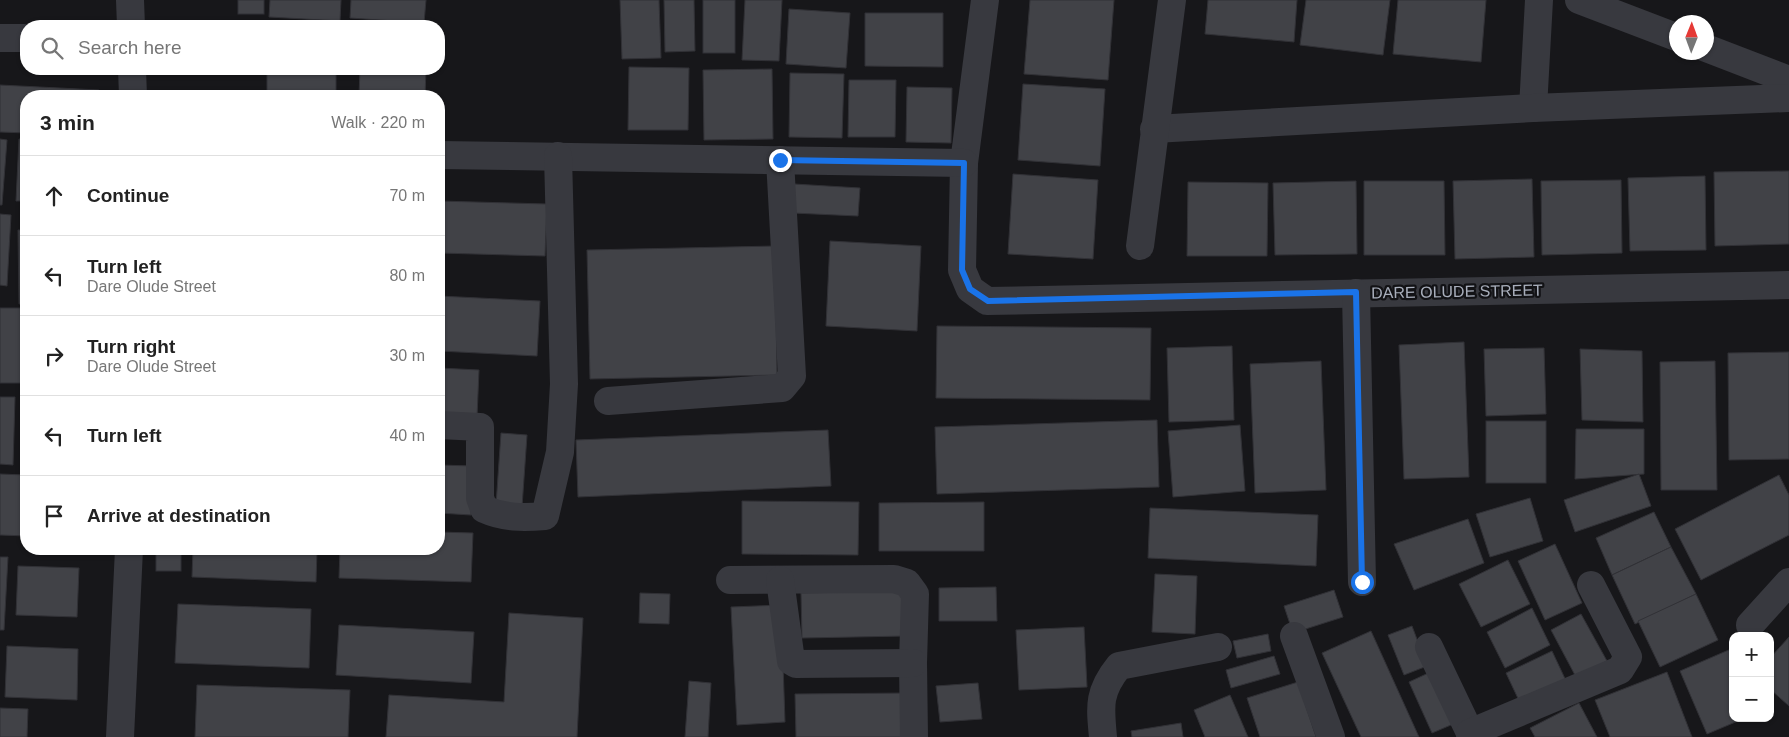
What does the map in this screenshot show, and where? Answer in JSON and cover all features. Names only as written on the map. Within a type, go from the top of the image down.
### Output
[{"type":"street","points":[[130,0],[131,20]]},
{"type":"street","name":"DARE OLUDE STREET","points":[[985,0],[964,163],[962,270],[970,289],[988,301],[1356,292],[1789,285]]},
{"type":"street","points":[[1140,246],[1172,0]]},
{"type":"street","points":[[1533,108],[1539,0]]},
{"type":"street","points":[[1578,0],[1669,34]]},
{"type":"street","points":[[1714,51],[1789,80]]},
{"type":"street","points":[[132,75],[133,90]]},
{"type":"street","points":[[1154,129],[1533,108],[1789,98]]},
{"type":"street","points":[[445,155],[964,163]]},
{"type":"street","points":[[445,425],[480,426],[480,498],[484,509],[498,515],[513,518],[546,516],[560,452],[564,384],[558,156]]},
{"type":"street","points":[[608,401],[782,388],[792,376],[780,160]]},
{"type":"street","points":[[1356,292],[1362,582]]},
{"type":"street","points":[[120,737],[129,555]]},
{"type":"street","points":[[730,580],[894,579],[907,583],[915,594],[913,663],[914,737]]},
{"type":"street","points":[[780,580],[791,661],[796,664],[913,663]]},
{"type":"street","points":[[1750,625],[1789,582]]},
{"type":"street","points":[[1429,647],[1471,735],[1620,670],[1628,657],[1591,585]]},
{"type":"street","points":[[1294,636],[1331,737]]},
{"type":"street","points":[[1103,737],[1101,709],[1106,682],[1119,666],[1218,647]]},
{"type":"building","points":[[238,0],[264,0],[264,14],[238,14]]},
{"type":"building","points":[[270,0],[341,0],[340,20],[269,17]]},
{"type":"building","points":[[351,0],[426,0],[424,20],[350,18]]},
{"type":"building","points":[[620,0],[659,0],[661,58],[622,59]]},
{"type":"building","points":[[664,0],[694,0],[695,51],[665,52]]},
{"type":"building","points":[[703,0],[735,0],[735,53],[703,53]]},
{"type":"building","points":[[745,0],[782,0],[779,61],[742,60]]},
{"type":"building","points":[[1030,0],[1114,0],[1108,80],[1024,74]]},
{"type":"building","points":[[1208,0],[1297,0],[1294,42],[1205,34]]},
{"type":"building","points":[[1306,0],[1390,0],[1383,55],[1300,45]]},
{"type":"building","points":[[1398,0],[1486,0],[1481,62],[1393,54]]},
{"type":"building","points":[[789,9],[850,13],[846,68],[786,64]]},
{"type":"building","points":[[865,13],[943,13],[943,67],[865,66]]},
{"type":"building","points":[[629,67],[689,68],[688,130],[628,130]]},
{"type":"building","points":[[772,69],[773,139],[704,140],[703,70]]},
{"type":"building","points":[[790,73],[844,74],[842,138],[789,137]]},
{"type":"building","points":[[267,75],[336,75],[336,90],[267,90]]},
{"type":"building","points":[[360,75],[426,75],[425,90],[359,90]]},
{"type":"building","points":[[849,80],[896,80],[895,137],[848,137]]},
{"type":"building","points":[[1023,84],[1105,89],[1100,166],[1018,160]]},
{"type":"building","points":[[0,85],[99,90],[20,90],[20,133],[0,132]]},
{"type":"building","points":[[907,87],[952,88],[951,143],[906,142]]},
{"type":"building","points":[[0,139],[7,140],[2,205],[0,205]]},
{"type":"building","points":[[19,139],[20,139],[20,201],[16,201]]},
{"type":"building","points":[[1789,171],[1789,244],[1715,246],[1714,172]]},
{"type":"building","points":[[1013,174],[1098,180],[1093,259],[1008,254]]},
{"type":"building","points":[[1705,176],[1706,250],[1630,251],[1628,178]]},
{"type":"building","points":[[1532,179],[1534,257],[1455,259],[1453,181]]},
{"type":"building","points":[[1621,180],[1622,253],[1542,255],[1541,181]]},
{"type":"building","points":[[1356,181],[1357,254],[1275,255],[1273,183]]},
{"type":"building","points":[[1364,181],[1444,181],[1445,255],[1364,255]]},
{"type":"building","points":[[1188,182],[1268,183],[1267,256],[1187,256]]},
{"type":"building","points":[[794,184],[860,188],[858,216],[793,213]]},
{"type":"building","points":[[445,201],[547,204],[545,256],[445,253]]},
{"type":"building","points":[[0,214],[11,215],[7,286],[0,285]]},
{"type":"building","points":[[18,230],[20,230],[20,304]]},
{"type":"building","points":[[830,241],[921,246],[917,331],[826,326]]},
{"type":"building","points":[[775,246],[777,375],[590,379],[587,250]]},
{"type":"building","points":[[445,296],[540,301],[537,356],[445,351]]},
{"type":"building","points":[[0,308],[20,308],[20,383],[0,383]]},
{"type":"building","points":[[937,326],[1151,328],[1150,400],[936,398]]},
{"type":"building","points":[[1464,342],[1469,477],[1404,479],[1399,345]]},
{"type":"building","points":[[1232,346],[1234,420],[1169,422],[1167,348]]},
{"type":"building","points":[[1544,348],[1546,414],[1486,416],[1484,349]]},
{"type":"building","points":[[1580,349],[1642,351],[1643,422],[1582,420]]},
{"type":"building","points":[[1789,352],[1789,459],[1729,460],[1728,353]]},
{"type":"building","points":[[1321,361],[1326,490],[1255,493],[1250,364]]},
{"type":"building","points":[[1715,361],[1717,490],[1661,490],[1660,362]]},
{"type":"building","points":[[445,368],[479,370],[477,417],[445,414]]},
{"type":"building","points":[[0,397],[15,397],[13,465],[0,464]]},
{"type":"building","points":[[1157,420],[1159,487],[937,494],[935,427]]},
{"type":"building","points":[[1486,421],[1546,421],[1546,483],[1486,483]]},
{"type":"building","points":[[1240,425],[1245,491],[1173,497],[1168,431]]},
{"type":"building","points":[[1576,429],[1644,429],[1644,474],[1575,479]]},
{"type":"building","points":[[828,430],[831,486],[578,497],[576,440]]},
{"type":"building","points":[[501,433],[527,435],[522,507],[496,505]]},
{"type":"building","points":[[445,465],[473,466],[471,515],[445,513]]},
{"type":"building","points":[[0,474],[20,475],[20,536],[0,535]]},
{"type":"building","points":[[1639,474],[1651,506],[1575,532],[1564,500]]},
{"type":"building","points":[[1779,475],[1789,495],[1789,535],[1701,580],[1675,529]]},
{"type":"building","points":[[1530,498],[1543,541],[1490,557],[1476,514]]},
{"type":"building","points":[[742,501],[859,502],[858,555],[742,554]]},
{"type":"building","points":[[984,502],[984,551],[879,551],[879,503]]},
{"type":"building","points":[[1150,508],[1318,515],[1316,566],[1148,558]]},
{"type":"building","points":[[1654,512],[1671,547],[1612,575],[1596,538]]},
{"type":"building","points":[[1468,519],[1484,563],[1414,590],[1394,544]]},
{"type":"building","points":[[445,532],[473,533],[471,582],[339,578],[340,555],[445,555]]},
{"type":"building","points":[[1555,544],[1582,603],[1545,620],[1518,561]]},
{"type":"building","points":[[1671,547],[1696,594],[1635,624],[1612,575]]},
{"type":"building","points":[[156,555],[181,555],[181,571],[156,571]]},
{"type":"building","points":[[193,555],[317,555],[316,582],[192,577]]},
{"type":"building","points":[[0,557],[8,557],[4,630],[0,630]]},
{"type":"building","points":[[1508,560],[1530,604],[1481,627],[1459,584]]},
{"type":"building","points":[[18,566],[79,568],[77,617],[16,615]]},
{"type":"building","points":[[1155,574],[1197,576],[1195,634],[1152,632]]},
{"type":"building","points":[[996,587],[997,621],[939,621],[939,588]]},
{"type":"building","points":[[1334,590],[1343,617],[1293,633],[1284,606]]},
{"type":"building","points":[[904,591],[905,636],[802,638],[801,593]]},
{"type":"building","points":[[640,593],[670,594],[669,624],[639,623]]},
{"type":"building","points":[[1696,594],[1718,640],[1660,667],[1638,621]]},
{"type":"building","points":[[178,604],[311,609],[309,668],[175,663]]},
{"type":"building","points":[[781,605],[785,722],[737,725],[731,607]]},
{"type":"building","points":[[1532,608],[1550,645],[1505,668],[1487,632]]},
{"type":"building","points":[[509,613],[583,618],[577,737],[386,737],[389,695],[504,702]]},
{"type":"building","points":[[1581,614],[1607,661],[1576,677],[1551,630]]},
{"type":"building","points":[[339,625],[474,632],[471,683],[336,675]]},
{"type":"building","points":[[1412,626],[1427,666],[1404,675],[1388,635]]},
{"type":"building","points":[[1084,627],[1087,687],[1019,690],[1016,630]]},
{"type":"building","points":[[1371,631],[1419,737],[1361,737],[1322,653]]},
{"type":"building","points":[[1268,634],[1271,651],[1237,658],[1233,641]]},
{"type":"building","points":[[1789,637],[1789,706],[1774,693],[1774,654]]},
{"type":"building","points":[[7,646],[78,649],[77,700],[5,697]]},
{"type":"building","points":[[1729,650],[1729,722],[1736,722],[1707,734],[1680,671]]},
{"type":"building","points":[[1552,651],[1568,685],[1522,707],[1506,673]]},
{"type":"building","points":[[1274,656],[1280,674],[1231,688],[1226,670]]},
{"type":"building","points":[[1435,670],[1458,722],[1432,733],[1409,682]]},
{"type":"building","points":[[1667,672],[1692,737],[1610,737],[1595,700]]},
{"type":"building","points":[[689,681],[711,683],[708,737],[685,737]]},
{"type":"building","points":[[1298,682],[1316,737],[1260,737],[1247,698]]},
{"type":"building","points":[[978,683],[982,719],[940,722],[936,686]]},
{"type":"building","points":[[197,685],[350,690],[348,737],[195,737]]},
{"type":"building","points":[[908,693],[908,737],[796,737],[795,694]]},
{"type":"building","points":[[1230,695],[1248,737],[1205,737],[1194,710]]},
{"type":"building","points":[[1579,703],[1597,737],[1535,737],[1530,728]]},
{"type":"building","points":[[0,708],[28,709],[27,737],[0,737]]},
{"type":"building","points":[[1181,723],[1183,737],[1132,737],[1131,731]]},
{"type":"route","points":[[780,160],[964,163],[962,270],[970,289],[988,301],[1356,292],[1362,582]]}]
